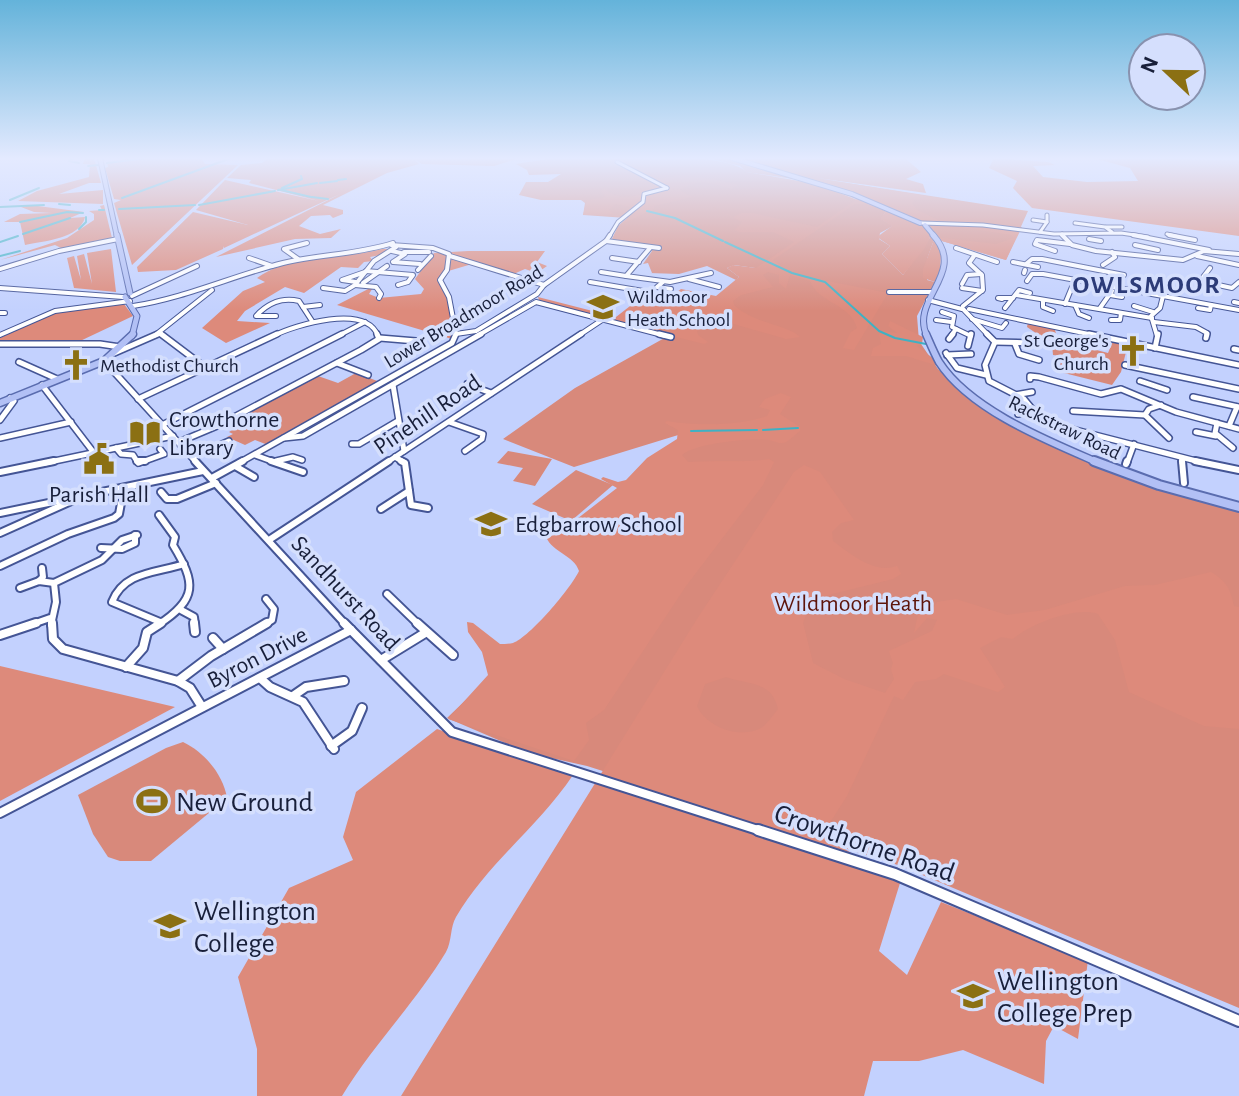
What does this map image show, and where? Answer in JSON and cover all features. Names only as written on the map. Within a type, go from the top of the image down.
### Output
[{"type":"main road","points":[[0,403],[104,361],[120,347],[138,323],[139,314],[129,297],[111,209]]},
{"type":"main road","points":[[887,209],[922,225]]},
{"type":"main road","name":"Rackstraw Road","points":[[922,225],[943,247],[945,257],[923,321],[929,346],[951,375],[987,405],[1089,460],[1163,487],[1239,507]]},
{"type":"street","name":"Lower Broadmoor Road","points":[[161,492],[167,499],[178,501],[452,343],[456,334],[476,331],[534,296],[544,285],[606,241],[618,222],[634,209]]},
{"type":"street","points":[[1047,215],[1047,222]]},
{"type":"street","points":[[1033,220],[1047,222]]},
{"type":"street","points":[[1040,232],[1047,222]]},
{"type":"street","points":[[922,225],[933,223],[1062,234],[1147,234],[1209,250],[1239,254]]},
{"type":"street","points":[[1075,223],[1122,227]]},
{"type":"street","points":[[1106,227],[1112,232]]},
{"type":"street","points":[[1091,232],[1096,236],[1091,239],[1101,241]]},
{"type":"street","points":[[1062,234],[1070,244]]},
{"type":"street","points":[[1167,234],[1205,240]]},
{"type":"street","points":[[0,269],[59,251],[118,239]]},
{"type":"street","points":[[1124,275],[1086,268],[1051,255],[1036,245],[1034,240],[1070,244],[1092,251],[1183,260],[1209,250]]},
{"type":"street","points":[[1187,244],[1195,240]]},
{"type":"street","points":[[606,241],[659,248]]},
{"type":"street","points":[[298,260],[284,249],[307,243]]},
{"type":"street","points":[[0,288],[168,301],[272,266],[363,253],[393,245],[433,248],[544,285]]},
{"type":"street","points":[[391,251],[393,245]]},
{"type":"street","points":[[1135,245],[1157,250],[1152,256]]},
{"type":"street","points":[[626,276],[650,248]]},
{"type":"street","points":[[956,248],[997,262]]},
{"type":"street","points":[[323,288],[345,291],[374,261],[391,251],[430,254],[419,267],[389,264]]},
{"type":"street","points":[[363,283],[404,252]]},
{"type":"street","points":[[1108,264],[1115,257],[1112,252]]},
{"type":"street","points":[[1034,255],[1051,255]]},
{"type":"street","points":[[1023,272],[1041,267],[1051,255]]},
{"type":"street","points":[[1023,272],[1032,259],[1051,255]]},
{"type":"street","points":[[450,256],[447,270],[440,280],[449,297],[456,334]]},
{"type":"street","points":[[974,256],[969,263],[981,274],[983,291]]},
{"type":"street","points":[[1197,256],[1239,265]]},
{"type":"street","points":[[249,258],[272,266]]},
{"type":"street","points":[[615,259],[639,262]]},
{"type":"street","points":[[1013,262],[1029,278],[1046,274],[1239,310]]},
{"type":"street","points":[[0,335],[55,311],[129,297],[197,266]]},
{"type":"street","points":[[1083,274],[1086,268]]},
{"type":"street","points":[[1210,268],[1200,281],[1230,288],[1239,282]]},
{"type":"street","points":[[379,298],[381,294],[376,287],[342,280],[366,271],[413,275],[408,282],[398,285]]},
{"type":"street","points":[[604,271],[663,282],[689,279],[708,272]]},
{"type":"street","points":[[1097,283],[1104,271]]},
{"type":"street","points":[[957,292],[967,275],[981,274]]},
{"type":"street","points":[[623,288],[635,278]]},
{"type":"street","points":[[689,279],[719,287]]},
{"type":"street","points":[[590,282],[643,291]]},
{"type":"street","points":[[652,291],[663,282]]},
{"type":"street","points":[[962,286],[983,291]]},
{"type":"street","points":[[657,287],[671,289]]},
{"type":"street","points":[[1065,304],[1072,287]]},
{"type":"street","points":[[112,354],[160,333],[212,288]]},
{"type":"street","points":[[1005,308],[1019,290],[1030,293]]},
{"type":"street","points":[[966,308],[983,291]]},
{"type":"street","points":[[889,292],[930,296],[953,306],[1239,365]]},
{"type":"street","points":[[1100,308],[1111,293],[1122,297]]},
{"type":"street","points":[[1002,299],[998,298],[1014,296],[1153,317],[1196,327],[1207,333],[1206,338]]},
{"type":"street","points":[[1153,317],[1163,296]]},
{"type":"street","points":[[276,316],[254,316],[282,297],[298,300],[312,321]]},
{"type":"street","points":[[1043,301],[1043,307],[1053,311]]},
{"type":"street","points":[[284,438],[303,436],[536,302],[671,337]]},
{"type":"street","points":[[1161,303],[1169,305]]},
{"type":"street","points":[[303,307],[320,305]]},
{"type":"street","points":[[1075,305],[1079,314],[1089,318]]},
{"type":"street","points":[[1198,308],[1210,310],[1211,305]]},
{"type":"street","points":[[1134,306],[1153,317],[1158,331],[1155,348]]},
{"type":"street","points":[[966,308],[972,319],[995,342],[1038,343]]},
{"type":"street","points":[[942,312],[954,316],[951,322]]},
{"type":"street","points":[[1111,320],[1120,320],[1121,313]]},
{"type":"street","name":"Pinehill Road","points":[[269,540],[605,318]]},
{"type":"street","points":[[138,399],[287,329],[312,321],[348,319],[365,322],[375,328],[379,338]]},
{"type":"street","points":[[972,319],[1002,328],[1006,323]]},
{"type":"street","points":[[1196,319],[1196,327]]},
{"type":"street","points":[[936,320],[951,322],[956,329],[982,329]]},
{"type":"street","points":[[162,425],[365,322]]},
{"type":"street","points":[[949,339],[956,329]]},
{"type":"street","points":[[968,331],[973,337],[968,346]]},
{"type":"street","points":[[160,333],[206,368]]},
{"type":"street","points":[[179,442],[217,426],[379,338],[407,338],[416,341],[415,348]]},
{"type":"street","points":[[986,375],[987,354],[995,342]]},
{"type":"street","points":[[1,345],[97,343],[120,347]]},
{"type":"street","points":[[1015,344],[1019,354]]},
{"type":"street","points":[[971,354],[946,354],[957,368],[986,375],[995,386],[1030,403],[1033,411]]},
{"type":"street","points":[[1012,355],[1039,360]]},
{"type":"street","name":"Sandhurst Road","points":[[104,361],[439,722],[464,736]]},
{"type":"street","points":[[19,362],[57,379]]},
{"type":"street","points":[[336,363],[368,375]]},
{"type":"street","points":[[1125,365],[1239,389]]},
{"type":"street","points":[[1029,375],[1101,394],[1121,389],[1176,412],[1239,429]]},
{"type":"street","points":[[1064,385],[1071,378]]},
{"type":"street","points":[[1140,381],[1165,390],[1148,398]]},
{"type":"street","points":[[467,384],[491,393]]},
{"type":"street","points":[[42,385],[94,453]]},
{"type":"street","points":[[393,385],[404,451]]},
{"type":"street","points":[[1015,395],[1032,392]]},
{"type":"street","points":[[1193,397],[1238,407],[1229,426]]},
{"type":"street","points":[[0,420],[14,401],[10,398]]},
{"type":"street","points":[[1145,415],[1149,409],[1162,404]]},
{"type":"street","points":[[1018,414],[1033,411],[1060,426],[1239,470]]},
{"type":"street","points":[[1073,411],[1145,415],[1169,438]]},
{"type":"street","points":[[352,444],[359,444],[398,421]]},
{"type":"street","points":[[0,438],[71,422]]},
{"type":"street","points":[[449,422],[483,434],[482,439],[465,451]]},
{"type":"street","points":[[1216,436],[1217,423]]},
{"type":"street","points":[[1196,432],[1216,436],[1233,448]]},
{"type":"street","points":[[0,472],[173,436]]},
{"type":"street","points":[[193,457],[229,441]]},
{"type":"street","points":[[1126,464],[1134,444]]},
{"type":"street","points":[[116,448],[121,454],[133,455],[138,463],[164,454],[160,449]]},
{"type":"street","points":[[255,455],[302,471],[311,466]]},
{"type":"street","points":[[276,461],[293,457],[302,460]]},
{"type":"street","points":[[395,457],[405,463],[411,505],[428,508]]},
{"type":"street","points":[[1182,458],[1184,483]]},
{"type":"street","points":[[235,466],[254,477]]},
{"type":"street","points":[[0,513],[203,471]]},
{"type":"street","points":[[381,509],[409,491]]},
{"type":"street","points":[[0,533],[85,495]]},
{"type":"street","points":[[0,566],[68,534],[114,518],[119,514],[121,503]]},
{"type":"street","points":[[126,667],[143,648],[147,632],[181,610],[191,581],[173,545],[175,537],[159,515]]},
{"type":"street","points":[[39,581],[54,583],[102,560],[132,535]]},
{"type":"street","points":[[101,548],[112,549]]},
{"type":"street","points":[[160,622],[112,602],[124,581],[184,564]]},
{"type":"street","points":[[20,588],[39,581],[43,577],[42,568]]},
{"type":"street","points":[[54,583],[56,602],[50,618],[52,638],[66,652],[178,681],[190,688],[202,707]]},
{"type":"street","points":[[387,594],[413,617],[425,633],[453,655]]},
{"type":"street","points":[[178,681],[272,620],[274,609],[266,599]]},
{"type":"street","points":[[181,610],[194,617],[195,632]]},
{"type":"street","points":[[0,635],[50,618]]},
{"type":"street","name":"Byron Drive","points":[[0,813],[351,630]]},
{"type":"street","points":[[381,660],[425,633]]},
{"type":"street","points":[[213,638],[223,649]]},
{"type":"street","points":[[260,678],[269,689],[305,703],[333,748],[357,725],[362,708]]},
{"type":"street","points":[[293,696],[311,684],[334,686],[344,681]]},
{"type":"street","name":"Crowthorne Road","points":[[464,736],[895,874],[1239,1021]]},
{"type":"green space","name":"Wildmoor Heath","points":[[584,209],[886,211],[881,219],[893,226],[880,233],[879,239],[890,246],[882,254],[903,275],[931,236],[935,237],[927,259],[927,280],[935,282],[917,316],[919,341],[938,369],[972,398],[1104,469],[1239,510],[1239,1008],[901,866],[587,766],[529,753],[447,718],[581,589],[688,432],[574,467],[503,439],[575,388],[668,336],[755,268],[734,265],[727,268],[739,277],[736,280],[707,266],[679,274],[649,273],[652,273],[648,263],[643,264],[652,251],[650,246],[611,241],[618,226],[627,218],[583,215]]},
{"type":"green space","points":[[885,209],[1028,211],[1006,260],[942,241],[933,232]]},
{"type":"green space","points":[[1028,322],[1054,327],[1058,340],[1108,353],[1113,341],[1128,344],[1121,372],[1112,385],[1060,372],[1061,356],[1053,355],[1052,344],[1027,327]]},
{"type":"green space","points":[[356,373],[380,382],[268,445],[255,440],[245,445],[227,437],[233,434],[229,432],[251,418],[244,414],[318,376],[338,383]]},
{"type":"green space","points":[[508,451],[552,459],[535,486],[513,481],[523,468],[497,463]]},
{"type":"green space","points":[[576,470],[613,485],[571,521],[532,504]]},
{"type":"green space","name":"New Ground","points":[[183,742],[211,765],[227,798],[151,861],[120,861],[108,857],[93,834],[78,795]]},
{"type":"shaded area","points":[[27,209],[84,212],[70,218],[85,217],[82,224],[69,234],[25,245],[20,222],[4,222],[20,214],[52,213]]},
{"type":"shaded area","points":[[105,209],[112,238],[63,249],[55,245],[0,260],[67,238],[94,220],[94,214],[89,211]]},
{"type":"shaded area","points":[[116,209],[191,209],[132,265]]},
{"type":"shaded area","points":[[307,209],[176,270],[138,272],[137,267],[193,212],[248,225],[196,210]]},
{"type":"shaded area","points":[[310,209],[343,210],[343,214],[333,218],[330,215],[311,216],[299,226],[320,234],[341,229],[331,238],[295,239],[216,257]]},
{"type":"shaded area","points":[[585,209],[610,209],[614,214],[583,215]]},
{"type":"shaded area","points":[[636,209],[654,209],[618,226]]},
{"type":"shaded area","points":[[716,209],[733,217],[752,213],[817,227],[843,209],[847,209],[773,260],[792,274],[888,293],[854,350],[843,348],[851,332],[857,328],[854,320],[820,294],[810,281],[790,275],[786,289],[779,283],[779,275],[768,272],[763,275],[773,287],[741,295],[733,301],[734,305],[751,316],[800,337],[786,339],[720,320],[697,331],[708,342],[704,344],[540,303],[538,297],[616,317],[648,292],[673,295],[681,289],[716,296],[739,277],[727,268],[733,265],[756,268],[794,242],[773,232],[739,232],[735,230],[742,222]]},
{"type":"shaded area","points":[[881,209],[916,209],[938,220],[925,248],[903,275],[882,254],[890,246],[877,237],[892,226],[880,219],[886,211]]},
{"type":"shaded area","points":[[1040,209],[1239,209],[1239,236]]},
{"type":"shaded area","points":[[957,220],[1022,227],[1006,260],[942,241],[940,271],[935,282],[923,278],[923,269],[935,237],[996,244],[1014,238],[948,225]]},
{"type":"shaded area","points":[[111,249],[116,292],[74,288],[67,258],[74,256],[81,280],[77,256],[84,254],[92,284],[87,253]]},
{"type":"shaded area","points":[[392,249],[386,254],[370,257],[373,261],[364,262],[358,268],[341,267],[304,293],[285,287],[245,311],[237,321],[270,323],[226,343],[202,328],[243,291],[265,282],[257,278],[271,270],[301,261]]},
{"type":"shaded area","points":[[545,251],[537,262],[547,266],[537,273],[525,269],[509,276],[472,264],[445,272],[440,280],[449,297],[452,339],[337,305],[374,286],[369,294],[379,298],[421,294],[424,289],[415,279],[434,253]]},
{"type":"shaded area","points":[[124,304],[133,316],[78,342],[0,342],[0,338],[52,313]]},
{"type":"shaded area","points":[[890,321],[923,337],[922,344],[917,346],[938,366],[906,356],[871,356],[873,348],[881,344],[879,334],[883,331],[897,333],[888,326]]},
{"type":"shaded area","points":[[781,393],[791,397],[780,414],[800,427],[800,431],[787,441],[724,442],[699,447],[682,455],[688,462],[769,459],[774,462],[763,485],[686,586],[604,710],[586,723],[589,740],[574,761],[448,719],[488,675],[482,652],[468,632],[467,622],[473,623],[500,644],[513,643],[539,622],[579,571],[573,561],[553,547],[546,537],[560,532],[617,488],[601,479],[603,477],[618,482],[626,480],[647,458],[677,439],[678,430],[665,423],[667,421],[691,424],[744,422],[767,416],[770,410],[759,407],[765,399]]},
{"type":"shaded area","points":[[804,465],[820,472],[854,520],[841,523],[832,532],[833,541],[872,565],[897,566],[901,574],[893,579],[812,599],[803,623],[813,663],[844,679],[885,693],[894,679],[889,651],[932,631],[937,620],[927,618],[914,633],[918,614],[932,610],[937,602],[956,599],[1007,615],[1045,610],[1125,586],[1155,585],[1211,572],[1224,582],[1234,606],[1239,607],[1239,729],[1204,726],[1129,692],[1115,640],[1098,614],[1066,614],[1042,622],[1013,639],[1001,637],[980,648],[1005,687],[998,692],[944,674],[936,679],[915,682],[903,700],[894,696],[847,796],[822,835],[900,883],[879,951],[907,975],[941,902],[1088,960],[1078,1039],[1054,1026],[1046,1041],[1044,1084],[963,1050],[919,1061],[873,1061],[864,1096],[401,1096],[697,619],[794,472]],"holes":[[[726,677],[751,683],[771,693],[778,709],[765,725],[757,730],[738,732],[717,726],[702,714],[697,706],[705,684]]]},
{"type":"shaded area","points":[[0,666],[175,707],[0,801]]},
{"type":"shaded area","points":[[437,729],[573,775],[469,898],[454,921],[446,952],[342,1096],[257,1096],[257,1049],[238,977],[289,888],[353,860],[343,837],[356,792]]},
{"type":"waterway","points":[[99,210],[104,210]]},
{"type":"waterway","points":[[647,211],[675,218],[723,241]]},
{"type":"waterway","points":[[20,222],[67,212],[83,213]]},
{"type":"waterway","points":[[79,229],[86,222],[86,217]]},
{"type":"waterway","points":[[23,234],[70,218]]},
{"type":"waterway","points":[[0,242],[18,236]]},
{"type":"waterway","points":[[725,242],[792,273],[825,282],[879,331],[895,338],[926,344]]},
{"type":"waterway","points":[[0,256],[20,251]]},
{"type":"waterway","points":[[763,430],[798,428]]},
{"type":"waterway","points":[[691,431],[757,430]]},
{"type":"place","name":"Wildmoor Heath School","points":[[603,307]]},
{"type":"place","name":"St George's Church","points":[[1133,351]]},
{"type":"place","name":"Methodist Church","points":[[76,365]]},
{"type":"place","name":"Crowthorne Library","points":[[145,433]]},
{"type":"place","name":"Parish Hall","points":[[99,459]]},
{"type":"place","name":"Edgbarrow School","points":[[491,524]]},
{"type":"place","name":"New Ground","points":[[152,801]]},
{"type":"place","name":"Wellington College","points":[[170,926]]},
{"type":"place","name":"Wellington College Prep","points":[[973,996]]},
{"type":"district","name":"OWLSMOOR","points":[[1147,284]]}]
